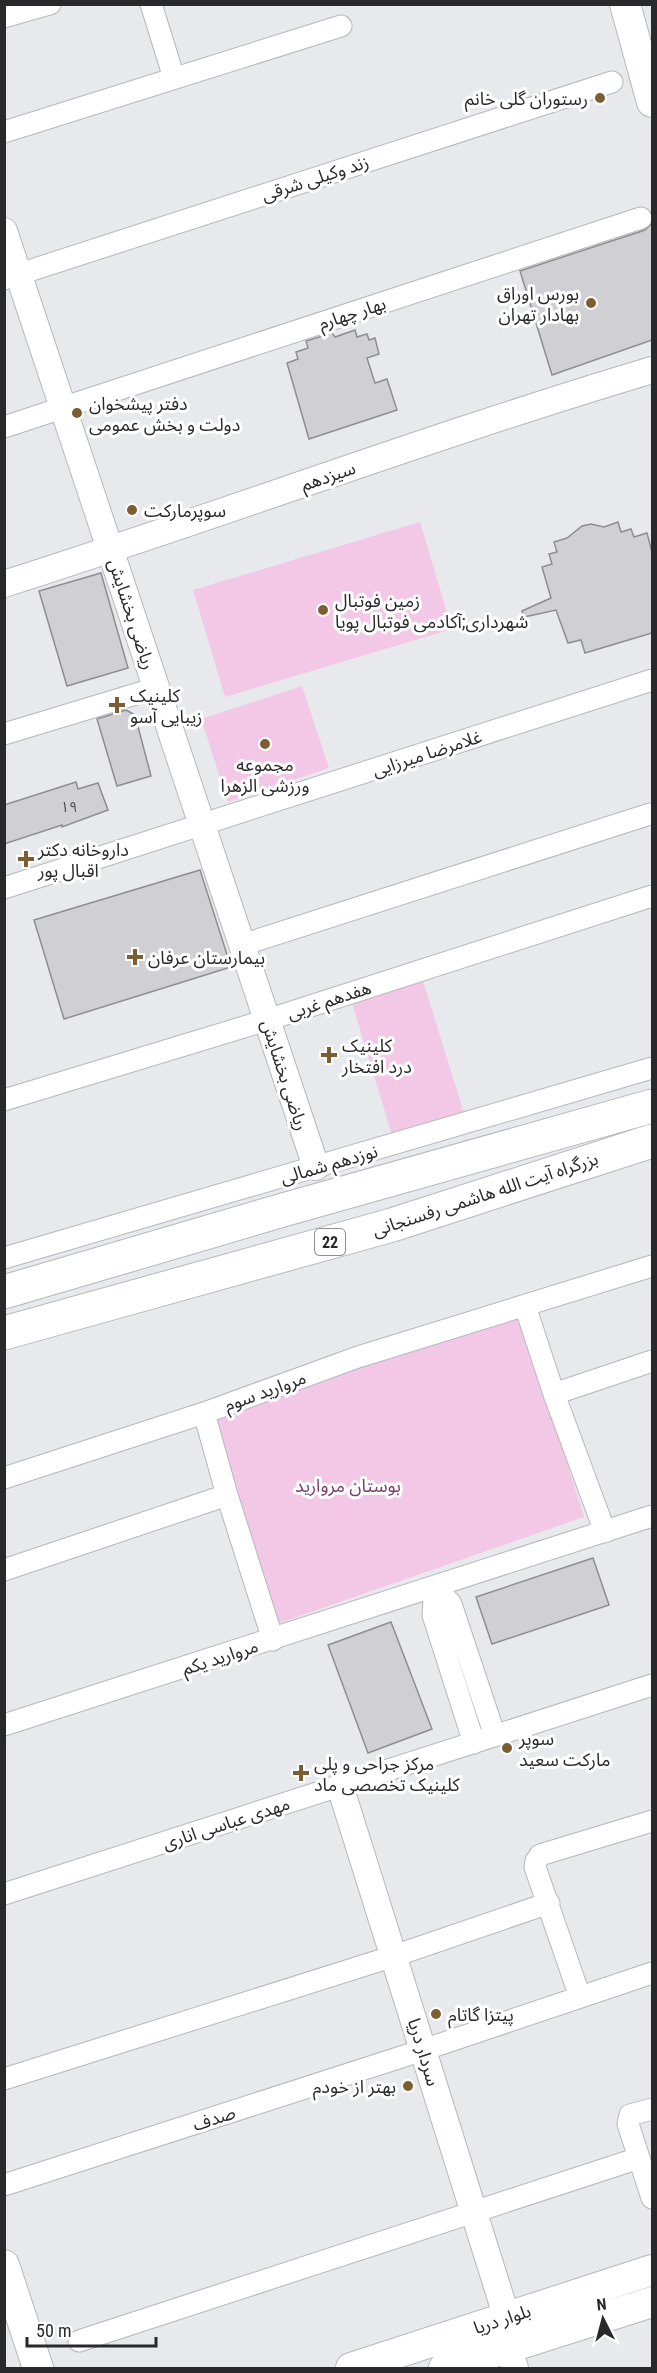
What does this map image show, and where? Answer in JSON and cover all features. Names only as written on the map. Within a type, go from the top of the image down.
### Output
[{"type":"highway","name":"بزرگراه آیت الله هاشمی رفسنجانی","points":[[11,1289],[652,1106]]},
{"type":"highway","name":"بزرگراه آیت الله هاشمی رفسنجانی","points":[[4,1333],[392,1225],[652,1141]]},
{"type":"main road","points":[[625,4],[652,102]]},
{"type":"main road","points":[[4,2265],[33,2363]]},
{"type":"main road","name":"بلوار دریا","points":[[351,2368],[652,2270]]},
{"type":"main road","name":"بلوار دریا","points":[[444,2368],[512,2358],[652,2302]]},
{"type":"street","points":[[4,17],[50,4]]},
{"type":"street","points":[[151,4],[174,78]]},
{"type":"street","points":[[4,132],[341,26]]},
{"type":"street","name":"زند وکیلی شرقی","points":[[12,276],[612,82]]},
{"type":"street","name":"بهار چهارم","points":[[4,427],[641,218]]},
{"type":"street","name":"ریاضی بخشایش","points":[[4,231],[12,276],[63,407],[316,1167]]},
{"type":"street","name":"سیزدهم","points":[[4,584],[544,403],[652,370]]},
{"type":"street","name":"غلامرضا میرزایی","points":[[4,888],[652,680]]},
{"type":"street","points":[[4,735],[156,688]]},
{"type":"street","points":[[242,945],[650,814]]},
{"type":"street","name":"هفدهم غربی","points":[[4,1100],[267,1020],[652,896]]},
{"type":"street","name":"نوزدهم شمالی","points":[[4,1258],[652,1068]]},
{"type":"street","name":"مروارید سوم","points":[[4,1478],[204,1413],[358,1357],[652,1266]]},
{"type":"street","points":[[525,1306],[554,1394],[605,1532]]},
{"type":"street","points":[[554,1394],[652,1361]]},
{"type":"street","points":[[204,1413],[227,1495],[273,1640]]},
{"type":"street","points":[[4,1570],[227,1495]]},
{"type":"street","name":"مروارید یکم","points":[[4,1725],[652,1516]]},
{"type":"street","points":[[435,1586],[451,1604],[495,1736]]},
{"type":"street","points":[[435,1586],[433,1615],[474,1743]]},
{"type":"street","name":"مهدی عباسی اناری","points":[[4,1894],[652,1685]]},
{"type":"street","name":"سردار دریا","points":[[340,1786],[507,2318],[512,2358]]},
{"type":"street","points":[[580,1997],[535,1867],[536,1861],[540,1855],[652,1821]]},
{"type":"street","points":[[4,2079],[394,1956],[549,1904]]},
{"type":"street","name":"صدف","points":[[4,2185],[423,2050],[652,1973]]},
{"type":"street","points":[[652,2109],[630,2115],[628,2124],[652,2198]]},
{"type":"street","points":[[80,2341],[639,2158]]},
{"type":"green space","name":"زمین فوتبال شهرداری;آکادمی فوتبال پویا","points":[[420,522],[452,629],[225,697],[193,590]]},
{"type":"green space","name":"مجموعه ورزشی الزهرا","points":[[302,686],[329,768],[228,802],[201,719]]},
{"type":"green space","points":[[423,981],[464,1113],[392,1135],[352,1003]]},
{"type":"green space","name":"بوستان مروارید","points":[[520,1315],[584,1517],[274,1625],[216,1415]]},
{"type":"building","name":"بورس اوراق بهادار تهران","points":[[652,223],[652,340],[552,375],[520,271],[645,230]]},
{"type":"building","points":[[355,330],[357,337],[367,334],[369,340],[375,338],[379,354],[367,358],[375,383],[387,379],[397,410],[309,439],[287,363],[298,359],[296,352],[308,348],[306,341],[332,333],[335,337]]},
{"type":"building","points":[[618,522],[621,532],[631,529],[634,537],[647,533],[652,552],[652,633],[585,653],[581,640],[568,643],[556,610],[524,617],[522,611],[551,598],[542,567],[552,564],[549,554],[557,552],[554,542],[567,538],[582,526],[591,524],[604,527]]},
{"type":"building","points":[[101,573],[128,668],[67,686],[39,591]]},
{"type":"building","points":[[126,710],[135,715],[151,776],[117,786],[97,719]]},
{"type":"building","points":[[76,782],[78,789],[98,783],[108,810],[62,827],[62,825],[4,844],[4,805]]},
{"type":"building","points":[[200,870],[231,967],[64,1019],[34,920]]},
{"type":"building","points":[[593,1558],[609,1605],[492,1644],[476,1597]]},
{"type":"building","points":[[391,1622],[432,1729],[368,1753],[328,1645]]},
{"type":"place","name":"رستوران گلی خانم","points":[[600,98]]},
{"type":"place","name":"بورس اوراق بهادار تهران","points":[[591,303]]},
{"type":"place","name":"دفتر پیشخوان دولت و بخش عمومی","points":[[77,413]]},
{"type":"place","name":"سوپرمارکت","points":[[132,510]]},
{"type":"place","name":"زمین فوتبال شهرداری;آکادمی فوتبال پویا","points":[[323,610]]},
{"type":"place","name":"کلینیک زیبایی آسو","points":[[117,705]]},
{"type":"place","name":"مجموعه ورزشی الزهرا","points":[[265,744]]},
{"type":"place","name":"داروخانه دکتر اقبال پور","points":[[26,859]]},
{"type":"place","name":"بیمارستان عرفان","points":[[135,957]]},
{"type":"place","name":"کلینیک درد افتخار","points":[[329,1055]]},
{"type":"place","name":"سوپر مارکت سعید","points":[[507,1748]]},
{"type":"place","name":"مرکز جراحی و پلی کلینیک تخصصی ماد","points":[[301,1773]]},
{"type":"place","name":"پیتزا گاتام","points":[[436,2014]]},
{"type":"place","name":"بهتر از خودم","points":[[408,2086]]}]
